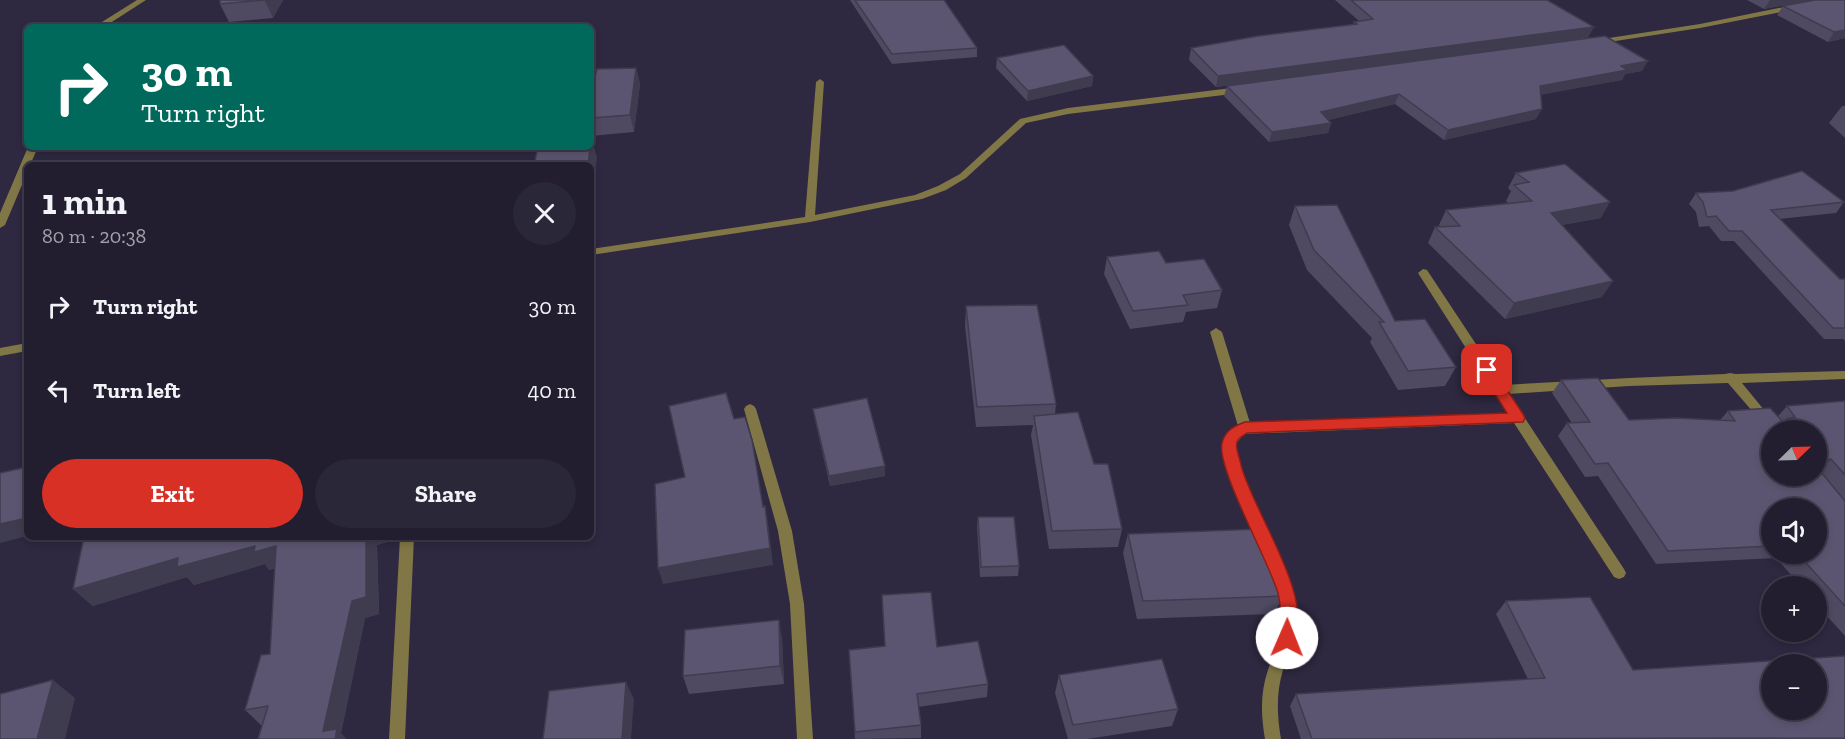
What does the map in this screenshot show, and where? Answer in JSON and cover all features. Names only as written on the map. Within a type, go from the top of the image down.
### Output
[{"type":"street","points":[[103,24],[142,0]]},
{"type":"street","points":[[1585,44],[1700,26],[1807,5]]},
{"type":"street","points":[[810,219],[820,82]]},
{"type":"street","points":[[594,252],[810,219],[918,197],[942,188],[963,176],[980,163],[1009,131],[1023,121],[1039,116],[1252,88]]},
{"type":"street","points":[[0,225],[24,168]]},
{"type":"street","points":[[1423,273],[1619,573]]},
{"type":"street","points":[[1216,332],[1245,428]]},
{"type":"street","points":[[0,352],[24,348]]},
{"type":"street","points":[[1500,390],[1730,377],[1845,375]]},
{"type":"street","points":[[1730,377],[1766,420]]},
{"type":"street","points":[[750,409],[785,531],[797,604],[804,739]]},
{"type":"street","points":[[1273,739],[1268,709],[1275,672],[1285,651],[1290,625],[1286,595],[1276,564],[1238,482],[1229,445],[1234,434],[1245,428],[1518,418]]},
{"type":"street","points":[[397,739],[407,540]]},
{"type":"building","points":[[220,0],[265,0],[220,4]]},
{"type":"building","points":[[855,0],[944,0],[977,48],[892,54]]},
{"type":"building","points":[[1351,0],[1547,0],[1594,27],[1218,76],[1191,48],[1258,36],[1357,24],[1354,22],[1373,19]]},
{"type":"building","points":[[1815,0],[1845,0],[1845,30],[1834,32],[1783,6]]},
{"type":"building","points":[[1605,36],[1648,61],[1621,66],[1627,70],[1540,86],[1542,109],[1448,130],[1399,94],[1321,112],[1331,123],[1272,132],[1227,86]]},
{"type":"building","points":[[1064,45],[1093,76],[1028,91],[997,58]]},
{"type":"building","points":[[636,68],[630,115],[594,118],[594,80],[597,69]]},
{"type":"building","points":[[537,150],[590,150],[588,162],[535,162]]},
{"type":"building","points":[[1565,164],[1610,202],[1551,213],[1613,281],[1514,303],[1435,227],[1460,226],[1446,210],[1532,201],[1514,185],[1529,182],[1516,173]]},
{"type":"building","points":[[1802,171],[1844,202],[1771,210],[1840,279],[1845,279],[1845,328],[1833,328],[1742,231],[1729,231],[1716,216],[1707,217],[1703,202],[1696,193],[1733,191]]},
{"type":"building","points":[[1337,205],[1395,321],[1425,319],[1456,367],[1408,371],[1379,322],[1384,322],[1314,250],[1295,206]]},
{"type":"building","points":[[1159,251],[1166,263],[1204,259],[1222,290],[1183,295],[1188,305],[1133,311],[1107,257]]},
{"type":"building","points":[[1037,305],[1056,404],[977,407],[966,306]]},
{"type":"building","points":[[1598,378],[1629,420],[1676,418],[1735,421],[1728,411],[1770,408],[1781,420],[1761,420],[1761,486],[1827,486],[1827,479],[1845,501],[1845,606],[1827,586],[1827,576],[1818,576],[1807,564],[1827,564],[1827,498],[1761,498],[1761,547],[1668,551],[1608,463],[1595,464],[1567,423],[1590,422],[1561,380]]},
{"type":"building","points":[[726,393],[734,419],[745,417],[752,440],[763,507],[765,506],[770,548],[658,568],[655,484],[685,477],[669,406]]},
{"type":"building","points":[[867,398],[885,466],[829,476],[813,409]]},
{"type":"building","points":[[1845,401],[1845,475],[1831,459],[1827,460],[1827,420],[1786,420],[1795,417],[1787,406]]},
{"type":"building","points":[[1078,412],[1094,464],[1108,464],[1122,529],[1052,531],[1034,416]]},
{"type":"building","points":[[24,468],[24,519],[0,524],[0,473]]},
{"type":"building","points":[[978,517],[1014,517],[1019,566],[981,567]]},
{"type":"building","points":[[1261,529],[1283,596],[1143,601],[1128,534]]},
{"type":"building","points":[[83,540],[366,540],[366,597],[352,601],[323,731],[337,729],[335,739],[258,739],[268,706],[245,710],[261,655],[270,654],[276,546],[254,552],[255,546],[177,567],[178,558],[73,589]]},
{"type":"building","points":[[931,592],[937,647],[978,641],[988,684],[917,694],[921,725],[855,732],[849,650],[885,646],[882,595]]},
{"type":"building","points":[[1590,597],[1633,670],[1761,662],[1761,720],[1827,720],[1827,657],[1845,656],[1845,738],[1312,739],[1296,694],[1545,678],[1506,601]]},
{"type":"building","points":[[779,620],[780,666],[683,676],[685,630]]},
{"type":"building","points":[[1162,659],[1178,709],[1073,725],[1059,675]]},
{"type":"building","points":[[53,680],[37,739],[0,739],[0,694]]},
{"type":"building","points":[[626,682],[622,739],[543,739],[549,691]]},
{"type":"route","points":[[1287,638],[1290,625],[1286,595],[1276,564],[1238,482],[1229,445],[1234,434],[1245,428],[1518,418],[1487,370]]}]
